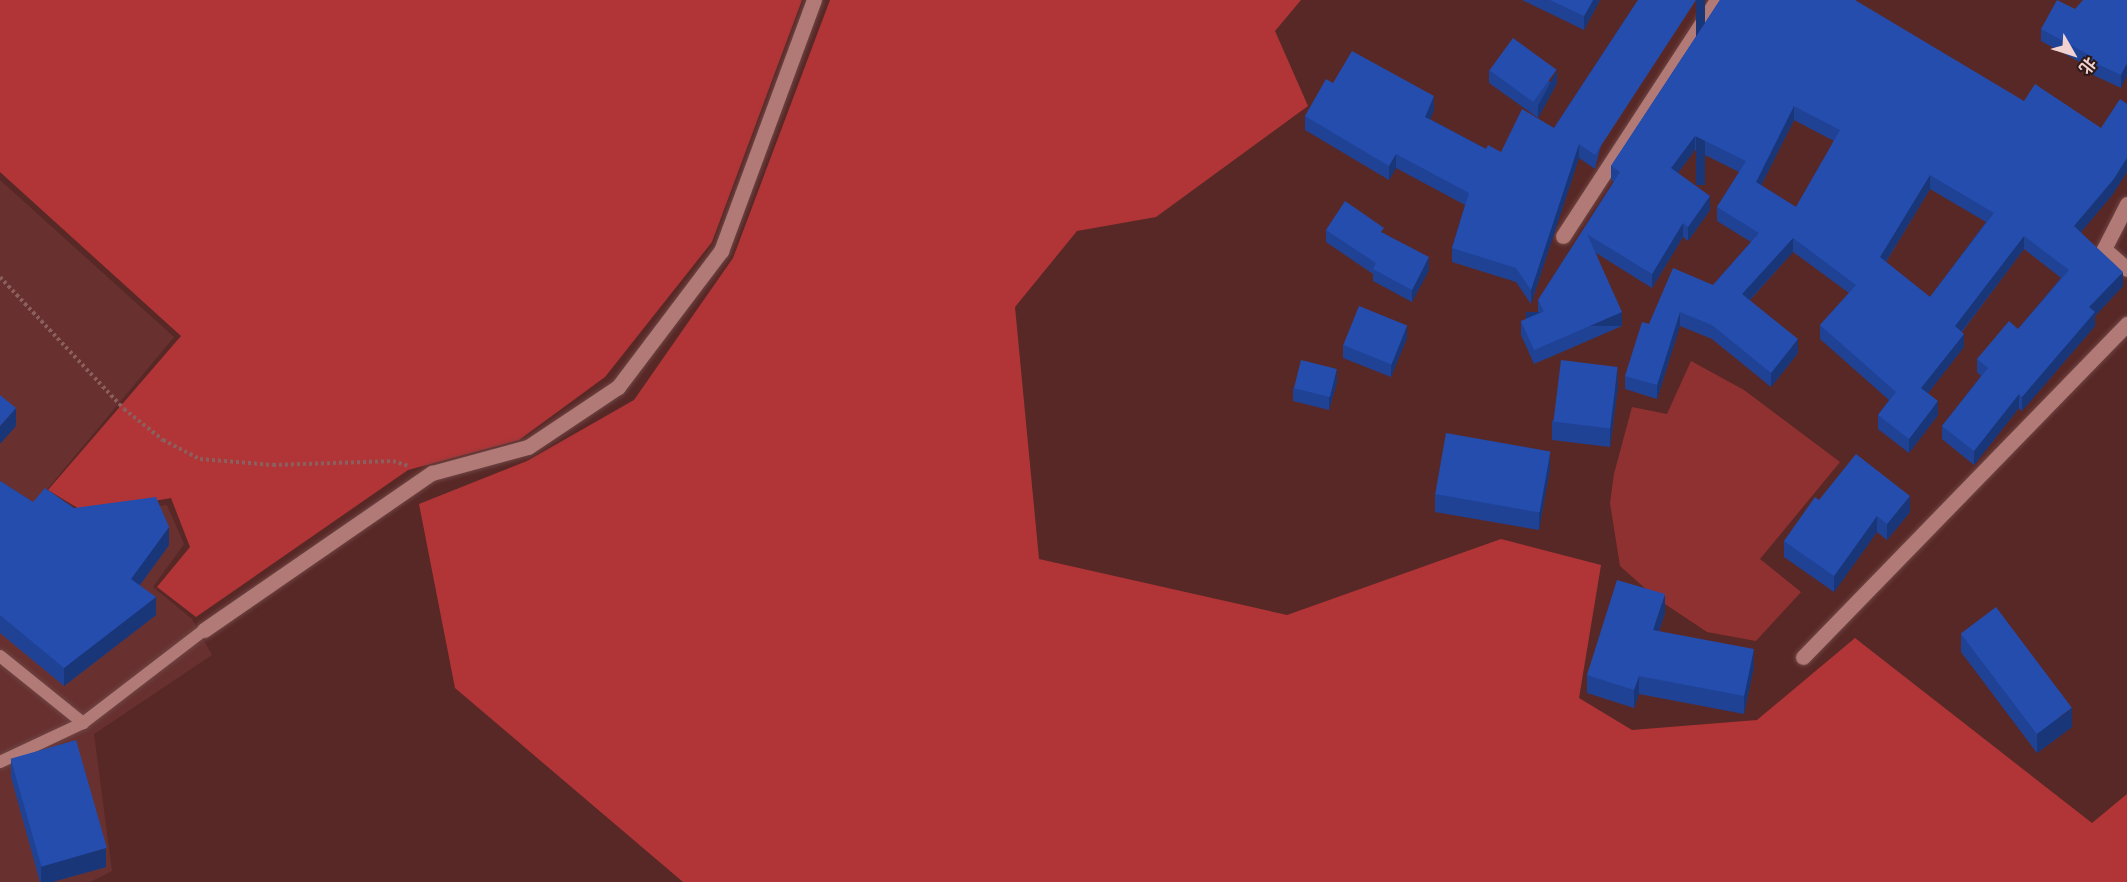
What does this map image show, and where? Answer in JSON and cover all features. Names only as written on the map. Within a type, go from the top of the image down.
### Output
[{"type":"street","points":[[204,630],[432,473],[528,447],[618,387],[721,251],[814,0]]},
{"type":"street","points":[[1563,236],[1717,0]]},
{"type":"street","points":[[2127,204],[2104,249],[2127,269]]},
{"type":"street","points":[[1803,657],[2127,324]]},
{"type":"lane","points":[[0,762],[83,723],[204,630]]},
{"type":"lane","points":[[0,656],[83,723]]},
{"type":"path","points":[[0,277],[124,409],[163,440],[200,459],[273,465],[393,461],[432,473]]},
{"type":"shaded area","points":[[0,0],[802,0],[712,242],[605,377],[519,440],[408,470],[196,617],[157,587],[190,547],[171,498],[86,513],[48,490],[181,336],[0,172]]},
{"type":"shaded area","points":[[830,0],[1301,0],[1275,31],[1308,106],[1156,217],[1077,231],[1015,307],[1039,559],[1287,615],[1501,539],[1601,565],[1579,698],[1632,730],[1757,720],[1855,638],[2092,823],[2127,794],[2127,882],[683,882],[455,688],[419,504],[527,461],[634,400],[733,258]]},
{"type":"shaded area","points":[[0,180],[174,337],[29,511],[0,489]]},
{"type":"shaded area","points":[[1691,361],[1744,390],[1840,462],[1760,559],[1801,592],[1756,641],[1707,632],[1656,598],[1620,566],[1610,503],[1614,474],[1632,407],[1667,414]]},
{"type":"shaded area","points":[[0,491],[29,513],[83,516],[167,505],[184,544],[153,587],[192,619],[212,655],[94,734],[112,871],[90,882],[0,882]]},
{"type":"building","points":[[1550,0],[1593,0],[1584,16]]},
{"type":"building","points":[[1638,0],[1696,0],[1595,155],[1579,144],[1531,290],[1516,268],[1452,248],[1469,193],[1396,154],[1389,166],[1305,116],[1326,79],[1333,83],[1352,51],[1434,96],[1425,117],[1486,149],[1488,145],[1501,152],[1522,109],[1554,128]]},
{"type":"building","points":[[1720,0],[1855,0],[2024,101],[2035,84],[2101,128],[2120,99],[2127,104],[2127,158],[2113,180],[2074,226],[2123,272],[2089,307],[2095,312],[2022,397],[2019,394],[1974,451],[1942,426],[1988,368],[1977,359],[2009,321],[2018,329],[2069,270],[2024,236],[1955,326],[1964,334],[1921,388],[1938,401],[1909,439],[1878,415],[1896,392],[1820,325],[1856,285],[1793,238],[1742,294],[1798,339],[1771,373],[1712,325],[1680,312],[1657,385],[1625,376],[1642,322],[1649,324],[1673,268],[1713,285],[1759,233],[1717,207],[1746,161],[1695,136],[1671,168],[1710,196],[1688,227],[1683,223],[1652,274],[1587,234],[1622,312],[1534,350],[1521,321],[1544,311],[1538,300],[1620,172],[1611,166]],"holes":[[[1794,106],[1840,130],[1796,207],[1756,182]],[[1930,175],[1994,213],[1930,297],[1880,257]]]},
{"type":"building","points":[[2057,0],[2075,9],[2083,0],[2127,0],[2127,63],[2121,75],[2089,60],[2091,56],[2041,29]]},
{"type":"building","points":[[1513,38],[1557,70],[1533,102],[1489,70]]},
{"type":"building","points":[[1345,201],[1384,228],[1381,232],[1429,257],[1412,290],[1373,269],[1376,263],[1326,230]]},
{"type":"building","points":[[1359,306],[1407,325],[1391,364],[1343,345]]},
{"type":"building","points":[[1301,360],[1337,369],[1330,397],[1294,388]]},
{"type":"building","points":[[1561,360],[1618,367],[1610,428],[1553,422]]},
{"type":"building","points":[[0,395],[16,408],[0,426]]},
{"type":"building","points":[[1446,433],[1550,451],[1540,512],[1435,494]]},
{"type":"building","points":[[1856,454],[1910,496],[1887,524],[1877,516],[1834,576],[1784,541],[1815,497],[1819,500]]},
{"type":"building","points":[[0,481],[33,502],[45,488],[74,508],[156,497],[169,527],[131,579],[156,597],[64,668],[0,615]]},
{"type":"building","points":[[1617,580],[1665,594],[1653,630],[1754,649],[1744,696],[1639,676],[1634,690],[1587,675]]},
{"type":"building","points":[[1996,607],[2072,708],[2037,734],[1961,633]]},
{"type":"building","points":[[76,740],[107,848],[42,866],[11,759]]}]
